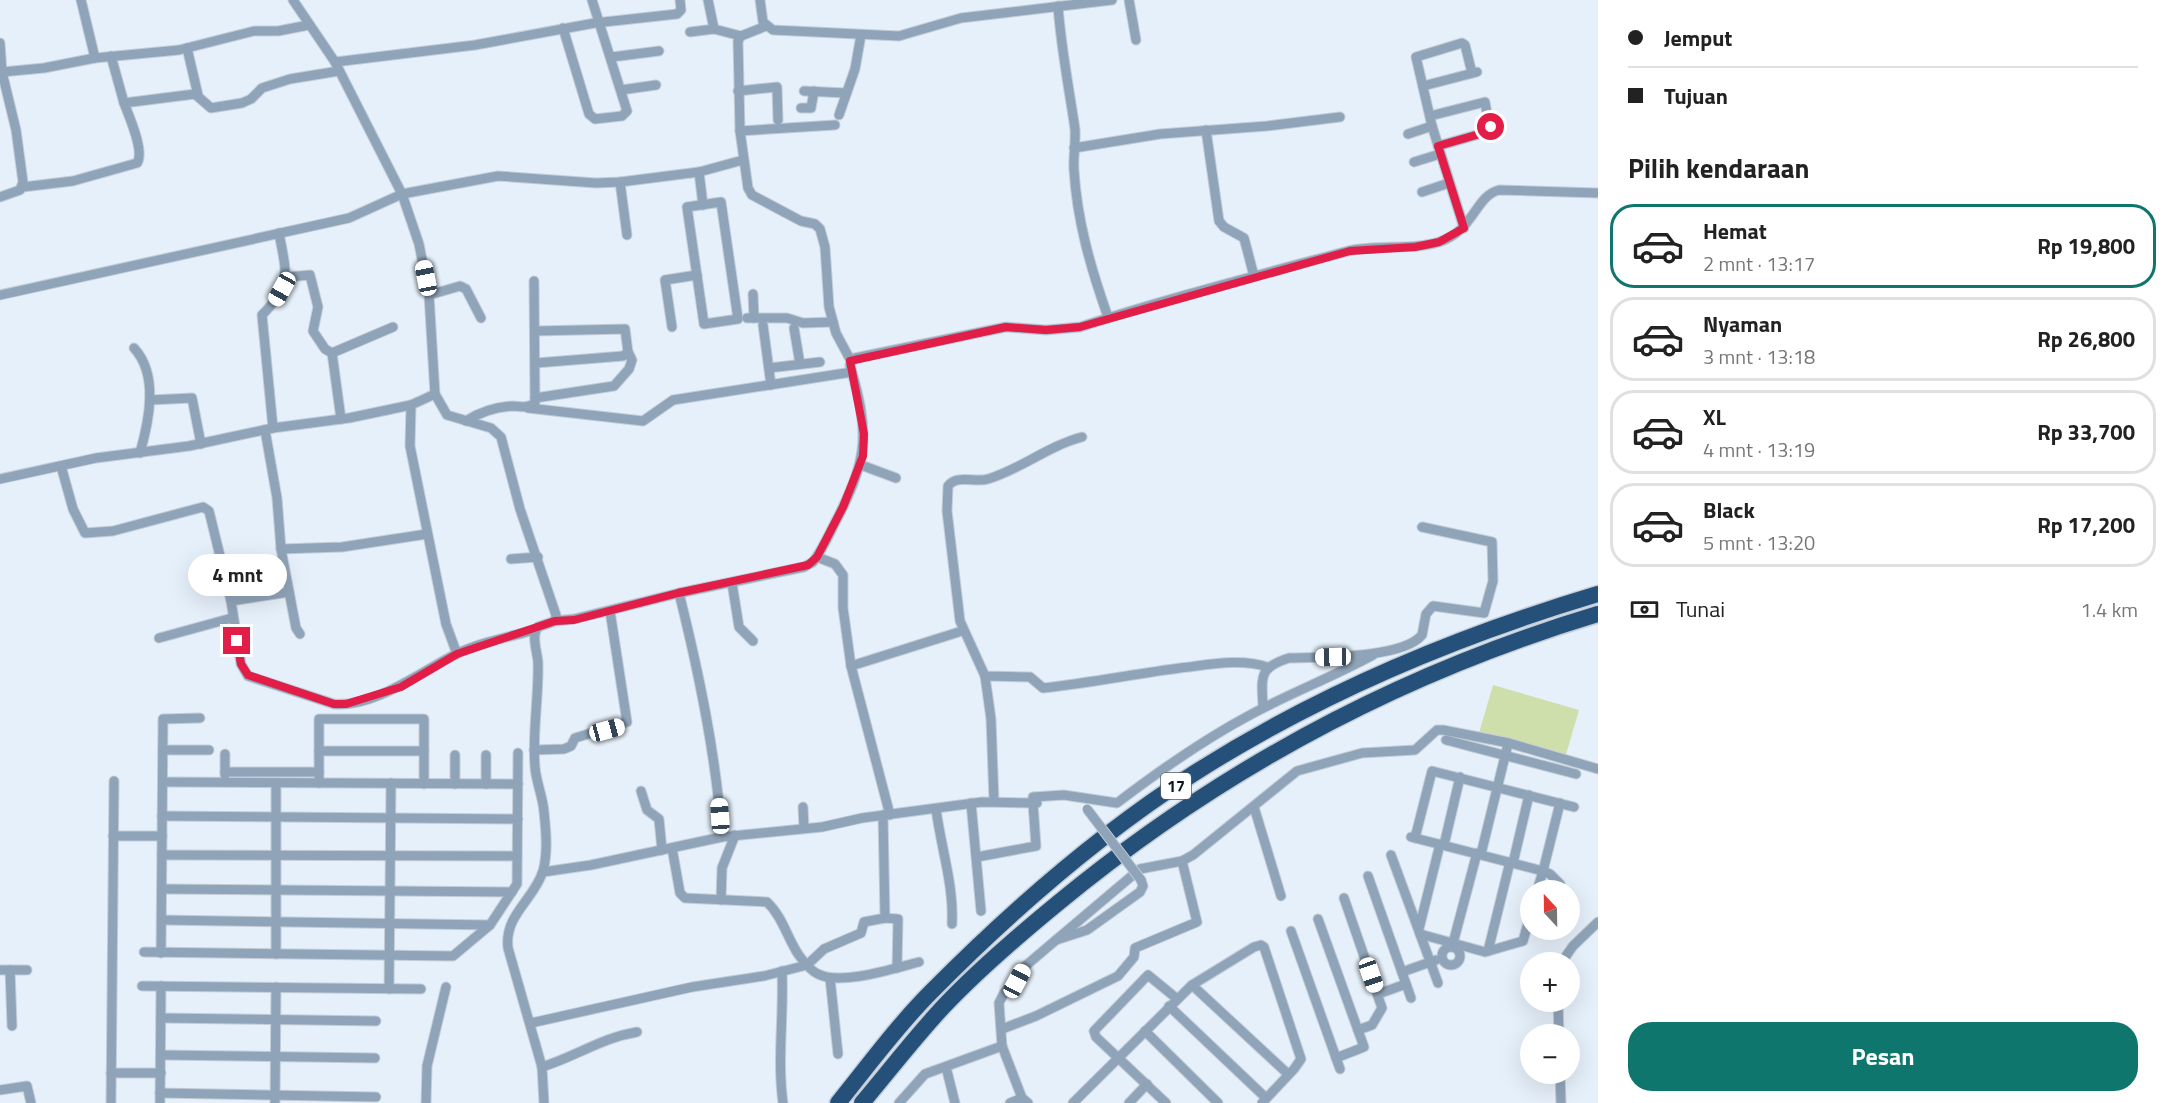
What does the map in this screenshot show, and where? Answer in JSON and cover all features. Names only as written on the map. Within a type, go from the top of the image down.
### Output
[{"type":"highway","name":"17","points":[[838,1103],[929,994],[1008,918],[1094,847],[1193,774],[1272,728],[1362,682],[1462,638],[1598,594]]},
{"type":"highway","name":"17","points":[[862,1103],[944,1006],[1021,934],[1110,860],[1209,790],[1282,746],[1369,701],[1472,658],[1598,614]]},
{"type":"street","points":[[81,0],[95,58]]},
{"type":"street","points":[[293,0],[337,67],[402,194],[419,244],[429,295],[435,394],[447,415],[491,428],[501,437],[555,621]]},
{"type":"street","points":[[563,28],[592,117],[595,119],[625,114],[627,111],[612,57],[592,0]]},
{"type":"street","points":[[187,48],[198,95],[211,108],[242,103],[251,99],[262,88],[337,67],[598,22],[676,14],[681,10],[680,0]]},
{"type":"street","points":[[708,0],[714,29]]},
{"type":"street","points":[[760,0],[766,26],[773,30],[865,35],[909,34],[961,18],[1112,0]]},
{"type":"street","points":[[1129,0],[1136,40]]},
{"type":"street","points":[[1058,6],[1064,71],[1074,128],[1073,169],[1079,218],[1091,268],[1108,317]]},
{"type":"street","points":[[2,72],[44,68],[95,58],[187,48],[254,30],[279,32],[309,26]]},
{"type":"street","points":[[690,32],[714,29],[741,36],[766,26]]},
{"type":"street","points":[[740,131],[837,120],[865,35]]},
{"type":"street","points":[[61,466],[73,509],[85,533],[113,531],[202,507],[209,511],[231,601],[241,664],[248,675],[334,704],[346,704],[401,687],[457,654],[535,630],[555,621],[610,611],[678,593],[804,567],[817,557],[861,465],[864,434],[850,361],[829,307],[825,248],[820,229],[815,224],[801,221],[752,195],[743,160],[740,131],[738,41],[741,36]]},
{"type":"street","points":[[0,43],[2,72],[16,130],[23,187]]},
{"type":"street","points":[[1423,86],[1475,73],[1465,45],[1462,43],[1416,57],[1431,121],[1439,150],[1464,228]]},
{"type":"street","points":[[612,57],[659,51]]},
{"type":"street","points":[[0,197],[23,187],[73,181],[136,163],[140,156],[133,124],[124,103],[111,56]]},
{"type":"street","points":[[621,90],[656,85]]},
{"type":"street","points":[[738,91],[777,87],[778,120]]},
{"type":"street","points":[[801,108],[811,108],[809,91],[846,93]]},
{"type":"street","points":[[124,103],[198,95]]},
{"type":"street","points":[[1408,134],[1431,121],[1485,102],[1490,131],[1414,162]]},
{"type":"street","points":[[1074,148],[1206,130],[1267,126],[1340,117]]},
{"type":"street","points":[[1206,130],[1219,221],[1224,227],[1244,238],[1254,276]]},
{"type":"street","points":[[0,295],[349,218],[402,194],[498,176],[596,183],[620,182],[699,172],[723,163],[743,160]]},
{"type":"street","points":[[699,172],[703,205]]},
{"type":"street","points":[[620,182],[627,235]]},
{"type":"street","points":[[1422,192],[1449,183]]},
{"type":"street","points":[[850,361],[999,328],[1064,329],[1350,251],[1415,247],[1439,242],[1464,228],[1488,195],[1499,190],[1598,193]]},
{"type":"street","points":[[721,202],[738,319],[704,324],[697,275],[687,207],[721,202]]},
{"type":"street","points":[[279,233],[287,277],[274,303],[262,315],[269,429],[281,549],[300,634]]},
{"type":"street","points":[[287,277],[310,275],[318,307],[313,331],[326,349],[332,353],[341,419]]},
{"type":"street","points":[[672,327],[665,280],[697,275]]},
{"type":"street","points":[[528,408],[535,404],[534,281]]},
{"type":"street","points":[[429,295],[460,286],[466,289],[481,318]]},
{"type":"street","points":[[753,294],[750,318],[787,318],[803,323],[833,322]]},
{"type":"street","points":[[762,325],[771,385]]},
{"type":"street","points":[[332,353],[393,327]]},
{"type":"street","points":[[794,328],[800,364]]},
{"type":"street","points":[[535,398],[614,386],[629,369],[632,360],[628,352],[625,329],[536,331]]},
{"type":"street","points":[[134,348],[144,363],[150,400],[140,453]]},
{"type":"street","points":[[536,363],[623,356],[628,352]]},
{"type":"street","points":[[769,368],[820,362]]},
{"type":"street","points":[[466,421],[480,412],[511,406],[643,422],[674,400],[852,372]]},
{"type":"street","points":[[0,478],[201,444],[269,429],[341,419],[411,405],[435,394]]},
{"type":"street","points":[[150,400],[192,398],[201,444]]},
{"type":"street","points":[[411,405],[410,446],[446,624],[457,654]]},
{"type":"street","points":[[994,801],[991,719],[985,676],[962,631],[947,511],[948,486],[955,481],[986,480],[1064,442],[1082,437]]},
{"type":"street","points":[[861,465],[896,478]]},
{"type":"street","points":[[976,857],[1036,846],[1033,797],[1064,795],[1117,803],[1166,766],[1263,708],[1331,678],[1373,655],[1418,640],[1429,607],[1484,613],[1495,566],[1492,542],[1422,527]]},
{"type":"street","points":[[281,549],[342,547],[427,534]]},
{"type":"street","points":[[511,559],[538,557]]},
{"type":"street","points":[[817,557],[835,564],[843,575],[843,608],[850,666],[887,815],[882,868],[885,918]]},
{"type":"street","points":[[732,583],[742,633],[753,641]]},
{"type":"street","points":[[231,601],[289,592]]},
{"type":"street","points":[[678,593],[696,665],[713,755],[722,837]]},
{"type":"street","points":[[534,750],[564,749],[571,746],[575,738],[627,722],[610,611]]},
{"type":"street","points":[[159,638],[232,618]]},
{"type":"street","points":[[535,630],[538,703],[534,750],[535,771],[545,820],[546,854],[543,872],[507,933],[508,948],[542,1066],[544,1103]]},
{"type":"street","points":[[850,666],[962,631]]},
{"type":"street","points":[[1263,708],[1262,674],[1267,667],[1289,658],[1373,655]]},
{"type":"street","points":[[985,676],[1030,677],[1043,688],[1199,666],[1257,663],[1267,667]]},
{"type":"street","points":[[161,953],[163,719],[200,718]]},
{"type":"street","points":[[319,783],[319,719],[424,719],[424,784]]},
{"type":"street","points":[[1010,1103],[1025,1100],[1002,1046],[999,1003],[1004,993],[1017,981],[1023,968],[1140,869],[1182,861],[1298,771],[1362,753],[1411,751],[1421,747],[1435,731],[1454,730],[1509,743],[1598,770]]},
{"type":"street","points":[[1446,740],[1576,774]]},
{"type":"street","points":[[1402,972],[1442,957],[1453,945],[1509,743]]},
{"type":"street","points":[[163,750],[209,750]]},
{"type":"street","points":[[319,752],[424,751]]},
{"type":"street","points":[[144,952],[453,956],[490,925],[517,884],[518,753]]},
{"type":"street","points":[[225,754],[225,777]]},
{"type":"street","points":[[486,754],[486,784]]},
{"type":"street","points":[[455,755],[455,784]]},
{"type":"street","points":[[1556,880],[1543,871],[1413,837],[1432,771],[1574,807]]},
{"type":"street","points":[[163,782],[319,772]]},
{"type":"street","points":[[225,777],[276,783],[518,784]]},
{"type":"street","points":[[1419,932],[1460,777]]},
{"type":"street","points":[[111,1103],[114,781]]},
{"type":"street","points":[[276,783],[276,954]]},
{"type":"street","points":[[389,989],[391,783]]},
{"type":"street","points":[[641,791],[647,810],[659,819],[680,893],[692,899],[767,902],[774,909],[798,954],[816,974],[830,978],[876,973],[919,962]]},
{"type":"street","points":[[1488,951],[1529,795]]},
{"type":"street","points":[[543,872],[591,865],[722,837],[804,828],[971,803],[1077,801],[1087,809],[1141,880],[1143,886],[1140,892],[1087,930],[1056,940]]},
{"type":"street","points":[[971,803],[981,911]]},
{"type":"street","points":[[1540,880],[1560,803]]},
{"type":"street","points":[[803,807],[804,828]]},
{"type":"street","points":[[1254,807],[1281,896]]},
{"type":"street","points":[[936,809],[945,866],[953,897],[952,924]]},
{"type":"street","points":[[162,816],[518,819]]},
{"type":"street","points":[[721,900],[722,868],[735,835]]},
{"type":"street","points":[[113,836],[162,836]]},
{"type":"street","points":[[162,855],[517,856]]},
{"type":"street","points":[[1391,855],[1438,983]]},
{"type":"street","points":[[1002,1029],[1036,1016],[1118,976],[1134,957],[1135,948],[1197,922],[1182,861]]},
{"type":"street","points":[[1368,876],[1411,998]]},
{"type":"street","points":[[162,889],[512,892]]},
{"type":"street","points":[[1344,898],[1382,1008],[1372,1025],[1358,1030]]},
{"type":"street","points":[[531,1023],[807,964],[824,949],[861,933],[864,922],[885,918],[898,919],[897,968]]},
{"type":"street","points":[[1318,919],[1364,1047],[1336,1058]]},
{"type":"street","points":[[162,920],[490,925]]},
{"type":"street","points":[[1569,952],[1598,922]]},
{"type":"street","points":[[1290,931],[1340,1069]]},
{"type":"street","points":[[1419,932],[1453,945],[1488,951],[1523,940]]},
{"type":"street","points":[[1073,1103],[1176,998],[1218,967],[1261,945],[1266,950],[1300,1062]]},
{"type":"street","points":[[1442,957],[1449,965],[1459,960],[1460,955],[1453,945]]},
{"type":"street","points":[[12,1026],[5,970],[27,970]]},
{"type":"street","points":[[782,971],[784,1014],[779,1073],[783,1103]]},
{"type":"street","points":[[1166,1103],[1096,1037],[1094,1031],[1142,978],[1151,975],[1176,998]]},
{"type":"street","points":[[830,978],[838,1054]]},
{"type":"street","points":[[1378,994],[1406,984]]},
{"type":"street","points":[[1192,985],[1288,1074]]},
{"type":"street","points":[[142,986],[421,989]]},
{"type":"street","points":[[161,986],[160,1098],[376,1097]]},
{"type":"street","points":[[275,1099],[276,987]]},
{"type":"street","points":[[426,1103],[427,1066],[446,987]]},
{"type":"street","points":[[1169,1006],[1264,1101],[1300,1062],[1311,1058]]},
{"type":"street","points":[[161,1018],[375,1021]]},
{"type":"street","points":[[1145,1031],[1218,1103]]},
{"type":"street","points":[[542,1066],[573,1057],[612,1036],[637,1032]]},
{"type":"street","points":[[898,1103],[925,1074],[1002,1046]]},
{"type":"street","points":[[161,1054],[375,1058]]},
{"type":"street","points":[[946,1066],[955,1103]]},
{"type":"street","points":[[111,1073],[161,1073]]},
{"type":"street","points":[[1129,1103],[1147,1084]]},
{"type":"street","points":[[1560,1084],[1561,1103]]},
{"type":"street","points":[[0,1090],[27,1086],[31,1103]]},
{"type":"green space","points":[[1493,685],[1579,710],[1565,758],[1479,733]]},
{"type":"route","points":[[237,641],[241,664],[248,675],[288,686],[334,704],[346,704],[401,687],[457,654],[486,643],[535,630],[555,621],[574,620],[678,593],[808,565],[817,557],[843,507],[857,477],[863,456],[864,434],[850,361],[855,358],[939,343],[999,328],[1046,330],[1080,327],[1108,317],[1350,251],[1369,248],[1415,247],[1439,242],[1464,228],[1438,146],[1490,131],[1491,127]]}]
